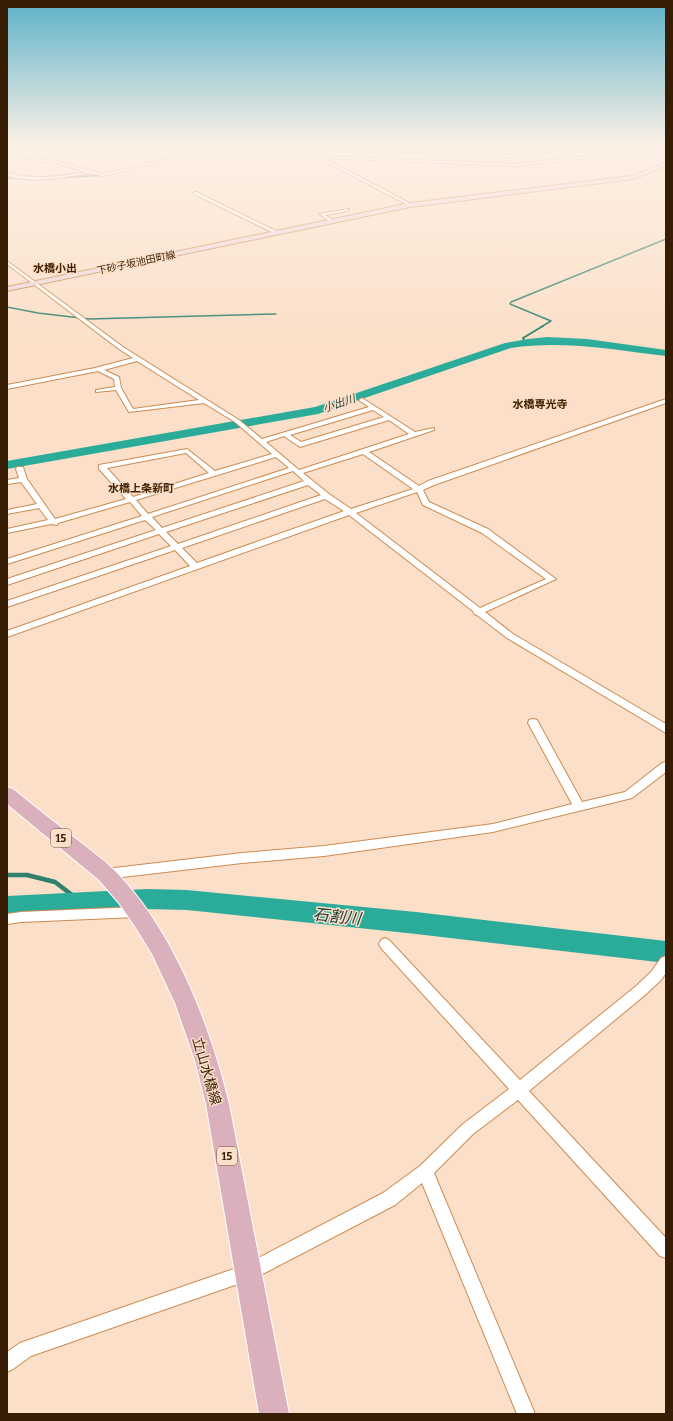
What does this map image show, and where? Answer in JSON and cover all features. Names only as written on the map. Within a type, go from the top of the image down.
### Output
[{"type":"main road","name":"下砂子坂池田町線","points":[[7,290],[374,212]]},
{"type":"main road","name":"立山水橋線","points":[[7,794],[110,879],[136,912],[181,991],[214,1089],[274,1414]]},
{"type":"street","points":[[235,212],[278,233]]},
{"type":"street","points":[[332,212],[321,214],[332,221]]},
{"type":"street","points":[[7,262],[137,359],[237,421],[326,496],[364,521],[477,612],[531,650],[666,729]]},
{"type":"street","points":[[7,387],[98,369],[137,359]]},
{"type":"street","points":[[98,369],[117,378],[118,388],[131,411],[206,401]]},
{"type":"street","points":[[98,391],[118,388]]},
{"type":"street","points":[[362,400],[414,434]]},
{"type":"street","points":[[7,634],[350,512],[380,504],[419,490],[438,481],[666,401]]},
{"type":"street","points":[[261,442],[373,408]]},
{"type":"street","points":[[285,434],[300,445],[389,418]]},
{"type":"street","points":[[7,562],[432,429]]},
{"type":"street","points":[[196,566],[147,517],[102,467],[187,451],[214,474]]},
{"type":"street","points":[[364,451],[419,490],[426,503],[485,531],[552,579],[477,612]]},
{"type":"street","points":[[7,531],[54,523],[276,455]]},
{"type":"street","points":[[20,469],[23,479],[54,523]]},
{"type":"street","points":[[7,482],[23,479]]},
{"type":"street","points":[[7,582],[310,482]]},
{"type":"street","points":[[7,604],[326,496]]},
{"type":"street","points":[[7,512],[42,505]]},
{"type":"street","points":[[533,723],[579,806]]},
{"type":"street","points":[[110,879],[242,858],[324,851],[493,828],[628,795],[666,766]]},
{"type":"street","points":[[7,919],[136,912]]},
{"type":"street","points":[[385,944],[666,1250]]},
{"type":"street","points":[[7,1363],[26,1349],[249,1272],[389,1199],[425,1172],[468,1129],[519,1090],[640,991],[656,976],[666,962]]},
{"type":"street","points":[[425,1172],[526,1414]]},
{"type":"waterway","points":[[541,327],[551,321],[510,304],[511,302],[666,239]]},
{"type":"waterway","points":[[7,307],[38,313],[89,319],[276,314]]},
{"type":"waterway","points":[[525,342],[523,338],[543,326]]},
{"type":"waterway","name":"小出川","points":[[7,465],[318,410],[509,345],[528,342],[567,341],[666,353]]},
{"type":"waterway","points":[[7,875],[27,875],[55,882],[80,901]]},
{"type":"waterway","name":"石割川","points":[[7,906],[147,899],[187,900],[416,923],[666,952]]},
{"type":"district","name":"水橋小出","points":[[55,268]]},
{"type":"district","name":"水橋専光寺","points":[[540,404]]},
{"type":"district","name":"水橋上条新町","points":[[141,488]]}]
